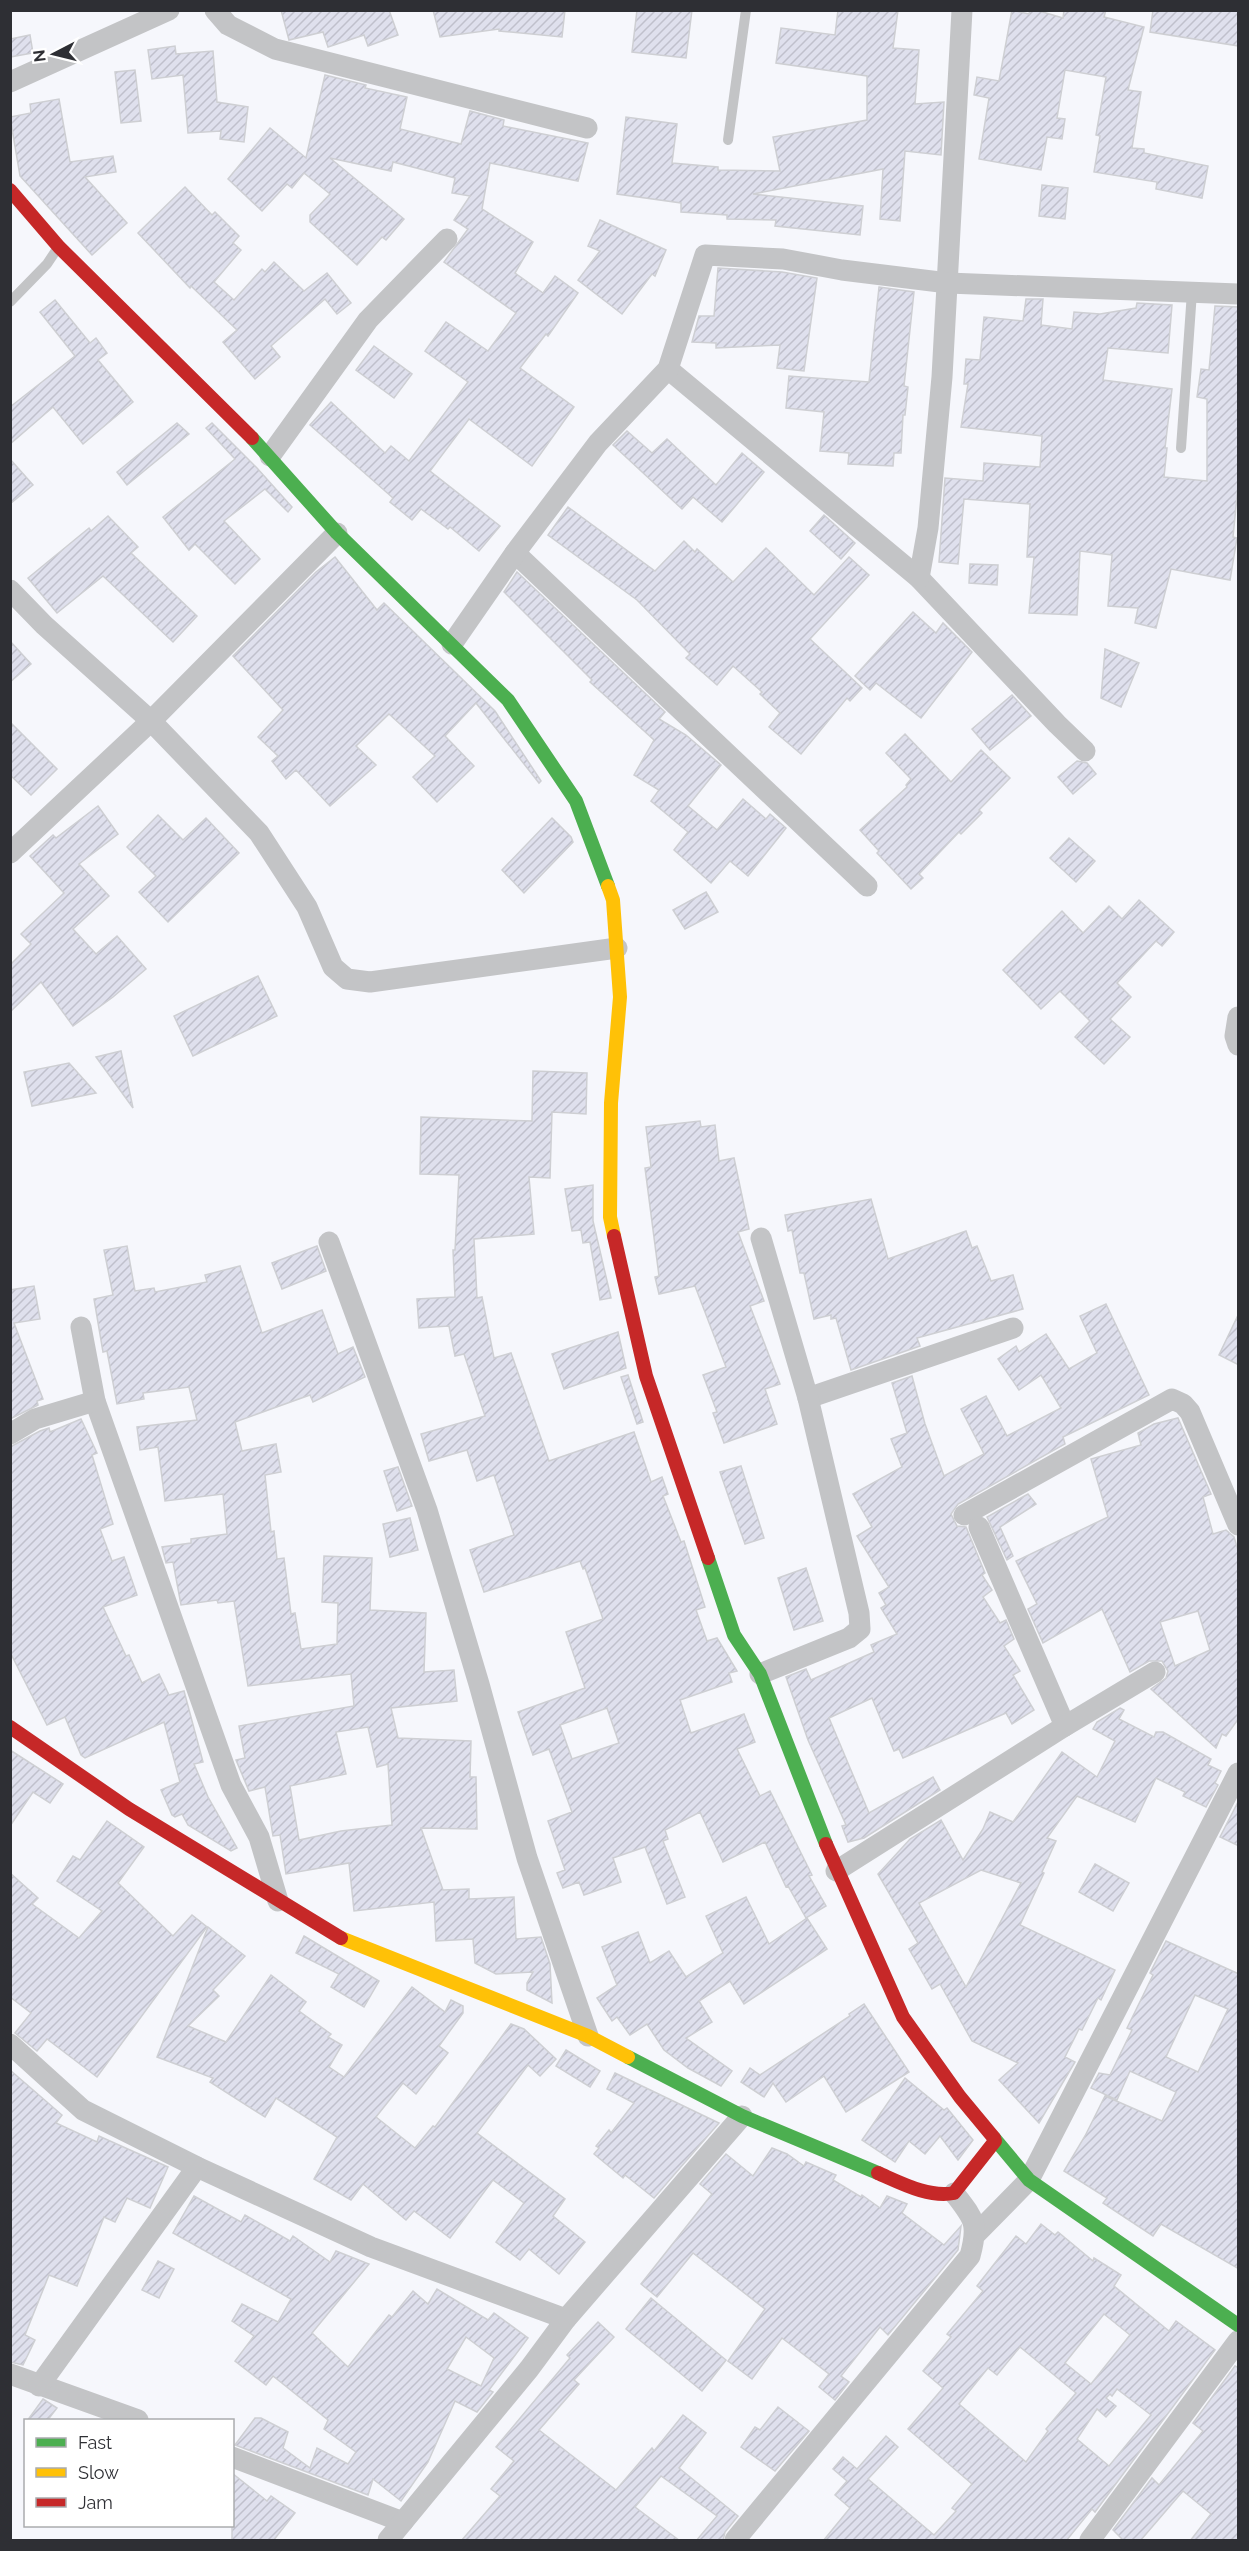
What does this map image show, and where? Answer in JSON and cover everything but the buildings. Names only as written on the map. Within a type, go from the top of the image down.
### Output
[{"type":"street","points":[[10,82],[169,10]]},
{"type":"street","points":[[215,10],[228,25],[275,49],[587,128]]},
{"type":"street","points":[[919,578],[935,472],[948,283],[962,10]]},
{"type":"street","points":[[10,190],[59,247],[270,456],[338,533],[508,700],[576,801],[613,900],[620,997],[611,1103],[610,1217],[646,1376],[734,1635],[760,1674],[836,1871],[903,2017],[995,2141],[1029,2180],[1239,2325]]},
{"type":"street","points":[[270,456],[368,320],[447,239]]},
{"type":"street","points":[[452,644],[515,553],[598,443],[668,369],[705,255],[783,259],[842,270],[948,283],[1239,294]]},
{"type":"street","points":[[668,369],[919,578],[1085,751]]},
{"type":"street","points":[[10,853],[151,721],[338,533]]},
{"type":"street","points":[[515,553],[867,886]]},
{"type":"street","points":[[10,590],[44,625],[151,721],[259,833],[307,907],[333,967],[347,979],[370,982],[616,948]]},
{"type":"street","points":[[1239,1017],[1235,1036],[1239,1045]]},
{"type":"street","points":[[760,1238],[808,1398],[859,1613],[860,1629],[849,1638],[760,1674]]},
{"type":"street","points":[[329,1242],[428,1510],[527,1858],[588,2036]]},
{"type":"street","points":[[81,1327],[95,1401],[231,1785],[259,1837],[278,1901]]},
{"type":"street","points":[[808,1398],[1013,1328]]},
{"type":"street","points":[[1065,1725],[971,1521],[1172,1399],[1183,1404],[1190,1413],[1239,1525]]},
{"type":"street","points":[[10,1434],[35,1419],[95,1401]]},
{"type":"street","points":[[836,1871],[1065,1725],[1155,1672]]},
{"type":"street","points":[[10,1727],[129,1809],[338,1937],[588,2036],[742,2116],[906,2186],[943,2194],[954,2193],[995,2141]]},
{"type":"street","points":[[735,2541],[970,2256],[977,2233],[1029,2180],[1239,1773]]},
{"type":"street","points":[[10,2044],[83,2110],[197,2167],[371,2247],[566,2319]]},
{"type":"street","points":[[388,2541],[566,2319],[742,2116]]},
{"type":"street","points":[[39,2386],[197,2167]]},
{"type":"street","points":[[954,2193],[971,2214],[977,2233]]},
{"type":"street","points":[[1090,2541],[1239,2341]]},
{"type":"street","points":[[10,2374],[132,2419]]},
{"type":"street","points":[[234,2458],[403,2522]]},
{"type":"lane","points":[[728,140],[746,10]]},
{"type":"lane","points":[[10,302],[47,264],[59,247]]},
{"type":"lane","points":[[1181,448],[1192,292]]},
{"type":"traffic: fast","points":[[252,438],[337,533],[508,700],[576,801],[608,886]]},
{"type":"traffic: fast","points":[[708,1558],[734,1635],[760,1674],[826,1844]]},
{"type":"traffic: fast","points":[[628,2057],[742,2116],[878,2173]]},
{"type":"traffic: fast","points":[[994,2138],[1029,2180],[1238,2325]]},
{"type":"traffic: slow","points":[[608,886],[613,900],[620,997],[611,1103],[610,1217],[614,1236]]},
{"type":"traffic: slow","points":[[341,1938],[588,2036],[628,2057]]},
{"type":"traffic: jam","points":[[10,190],[59,247],[252,438]]},
{"type":"traffic: jam","points":[[614,1236],[646,1376],[708,1558]]},
{"type":"traffic: jam","points":[[10,1727],[129,1809],[341,1938]]},
{"type":"traffic: jam","points":[[826,1844],[903,2017],[960,2097],[994,2138]]},
{"type":"traffic: jam","points":[[878,2173],[925,2192],[954,2193],[995,2141]]}]
